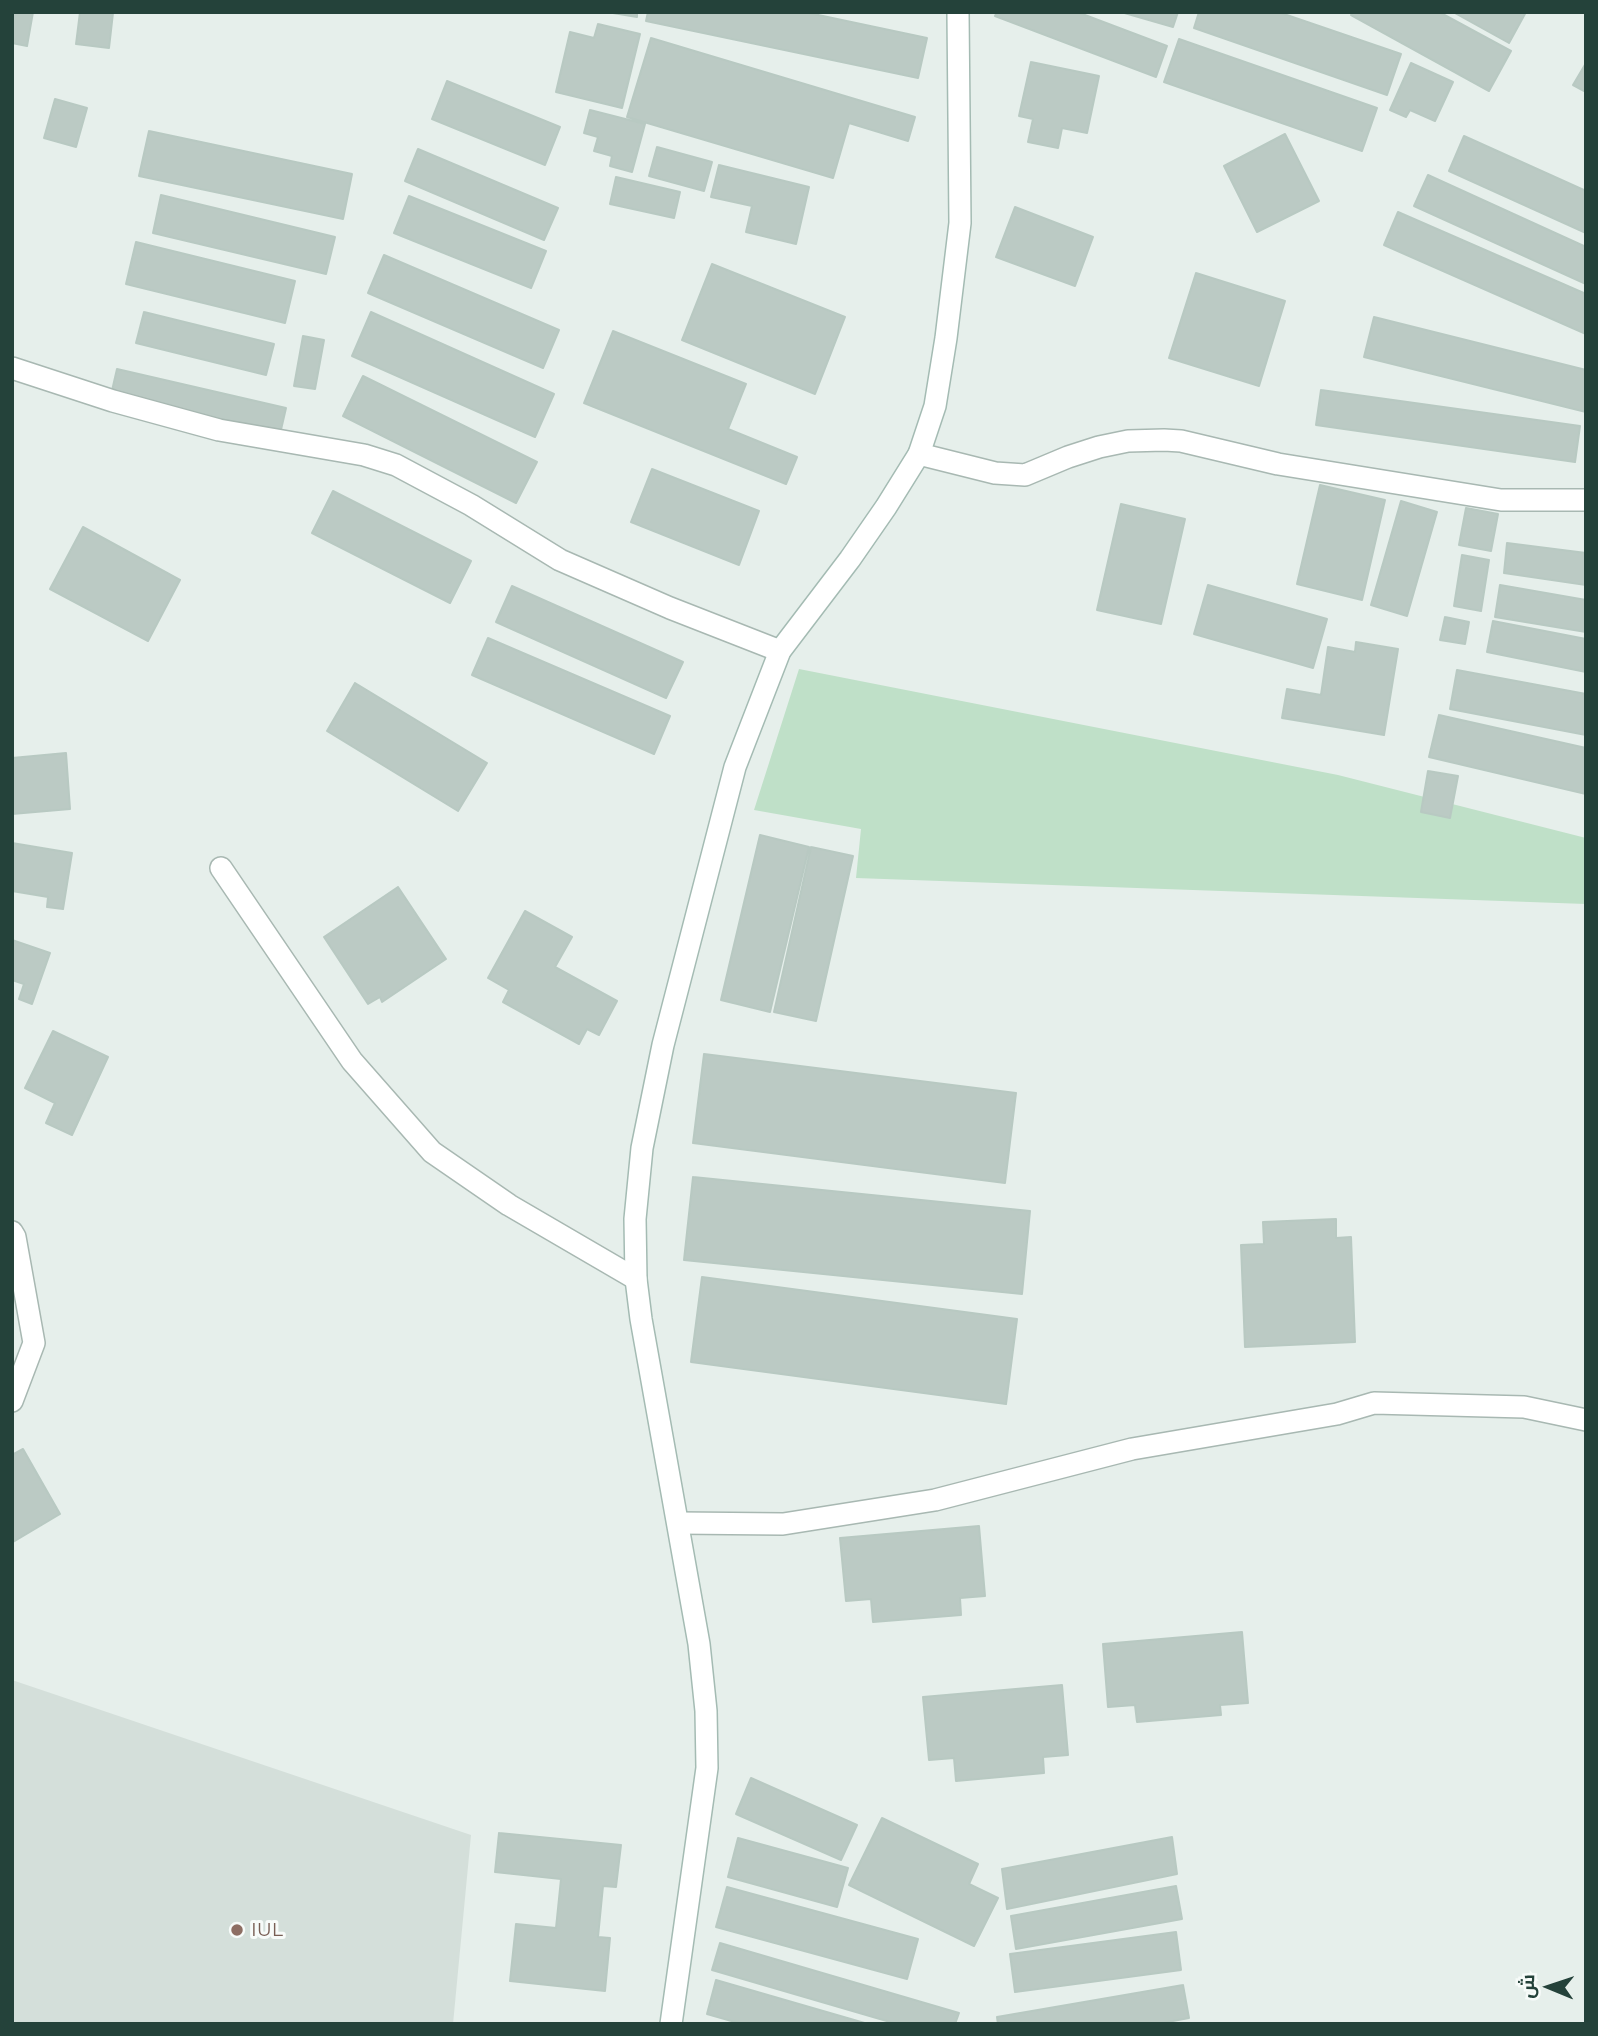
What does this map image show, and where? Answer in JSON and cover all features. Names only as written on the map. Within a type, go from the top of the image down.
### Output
[{"type":"street","points":[[671,2024],[707,1768],[706,1711],[699,1644],[636,1279],[635,1219],[642,1148],[663,1045],[735,767],[780,651],[850,559],[919,454],[936,406],[960,223],[958,12]]},
{"type":"street","points":[[12,368],[113,401],[219,430],[364,455],[396,465],[471,505],[560,560],[670,608],[780,651]]},
{"type":"street","points":[[919,454],[995,473],[1025,475],[1099,447],[1128,441],[1181,441],[1278,464],[1502,500],[1586,500]]},
{"type":"street","points":[[220,868],[352,1061],[432,1152],[509,1205],[636,1279]]},
{"type":"street","points":[[12,1232],[34,1343],[12,1401]]},
{"type":"street","points":[[678,1523],[783,1524],[935,1500],[1132,1449],[1337,1414],[1374,1403],[1524,1407],[1586,1420]]},
{"type":"shaded area","name":"IUL","points":[[12,1680],[471,1835],[453,2024],[12,2024]]},
{"type":"green space","points":[[799,669],[1338,775],[1586,838],[1586,904],[856,878],[861,829],[754,810]]},
{"type":"building","points":[[12,12],[33,12],[27,46],[12,43]]},
{"type":"building","points":[[80,12],[113,13],[109,48],[76,44]]},
{"type":"building","points":[[607,12],[637,12],[637,17]]},
{"type":"building","points":[[648,12],[804,12],[927,38],[918,78],[646,21]]},
{"type":"building","points":[[997,12],[1077,12],[1167,46],[1156,77],[995,16]]},
{"type":"building","points":[[1121,12],[1178,12],[1173,27]]},
{"type":"building","points":[[1199,12],[1278,12],[1401,54],[1387,95],[1194,28]]},
{"type":"building","points":[[1353,12],[1439,12],[1511,51],[1489,91],[1351,15]]},
{"type":"building","points":[[1453,12],[1526,12],[1509,43]]},
{"type":"building","points":[[598,24],[640,34],[622,108],[556,92],[570,32],[594,38]]},
{"type":"building","points":[[651,38],[915,117],[908,141],[849,123],[833,178],[627,117]]},
{"type":"building","points":[[1179,39],[1377,108],[1362,151],[1164,82]]},
{"type":"building","points":[[1031,62],[1099,76],[1087,133],[1062,128],[1058,148],[1028,142],[1033,119],[1019,116]]},
{"type":"building","points":[[1411,63],[1453,82],[1435,121],[1410,110],[1406,117],[1390,110]]},
{"type":"building","points":[[1586,63],[1586,92],[1573,85]]},
{"type":"building","points":[[447,81],[560,127],[545,165],[432,119]]},
{"type":"building","points":[[55,99],[87,108],[76,147],[44,138]]},
{"type":"building","points":[[590,110],[645,124],[632,172],[610,166],[612,156],[594,151],[598,137],[584,133]]},
{"type":"building","points":[[149,131],[352,174],[343,219],[139,176]]},
{"type":"building","points":[[1285,134],[1319,201],[1257,232],[1224,166]]},
{"type":"building","points":[[1464,136],[1586,191],[1586,233],[1449,171]]},
{"type":"building","points":[[657,147],[712,162],[704,191],[649,176]]},
{"type":"building","points":[[418,149],[558,208],[544,240],[405,181]]},
{"type":"building","points":[[719,165],[809,187],[796,244],[746,232],[752,206],[711,197]]},
{"type":"building","points":[[1428,175],[1586,247],[1586,284],[1414,206]]},
{"type":"building","points":[[616,177],[680,192],[674,218],[610,204]]},
{"type":"building","points":[[161,195],[335,237],[326,274],[153,233]]},
{"type":"building","points":[[409,196],[546,251],[531,288],[394,233]]},
{"type":"building","points":[[1015,207],[1093,237],[1075,286],[996,257]]},
{"type":"building","points":[[1398,212],[1586,294],[1586,334],[1384,245]]},
{"type":"building","points":[[136,242],[295,281],[285,323],[126,284]]},
{"type":"building","points":[[384,255],[559,330],[543,368],[368,293]]},
{"type":"building","points":[[712,264],[845,317],[815,394],[682,340]]},
{"type":"building","points":[[1196,273],[1285,301],[1259,386],[1169,358]]},
{"type":"building","points":[[144,312],[274,344],[266,375],[136,343]]},
{"type":"building","points":[[371,312],[554,394],[535,437],[352,356]]},
{"type":"building","points":[[1374,317],[1586,370],[1586,412],[1364,357]]},
{"type":"building","points":[[613,331],[746,384],[728,429],[797,457],[786,484],[584,403]]},
{"type":"building","points":[[303,336],[324,340],[315,389],[294,386]]},
{"type":"building","points":[[117,369],[286,408],[280,434],[111,395]]},
{"type":"building","points":[[363,376],[537,462],[516,503],[343,416]]},
{"type":"building","points":[[1321,390],[1580,426],[1575,462],[1316,425]]},
{"type":"building","points":[[652,469],[759,511],[739,565],[631,522]]},
{"type":"building","points":[[1320,485],[1385,500],[1362,600],[1297,584]]},
{"type":"building","points":[[333,491],[471,561],[450,603],[312,533]]},
{"type":"building","points":[[1401,501],[1437,512],[1407,616],[1371,605]]},
{"type":"building","points":[[1121,504],[1185,519],[1161,624],[1097,610]]},
{"type":"building","points":[[1466,508],[1498,514],[1491,551],[1459,545]]},
{"type":"building","points":[[83,527],[180,580],[148,641],[50,589]]},
{"type":"building","points":[[1507,543],[1586,553],[1586,585],[1504,573]]},
{"type":"building","points":[[1462,555],[1489,560],[1481,611],[1454,606]]},
{"type":"building","points":[[1208,585],[1327,619],[1313,668],[1194,634]]},
{"type":"building","points":[[1500,585],[1586,600],[1586,632],[1495,617]]},
{"type":"building","points":[[512,586],[683,662],[666,698],[496,622]]},
{"type":"building","points":[[1445,617],[1469,622],[1465,644],[1440,640]]},
{"type":"building","points":[[1493,621],[1586,639],[1586,672],[1487,652]]},
{"type":"building","points":[[488,638],[670,716],[654,754],[472,675]]},
{"type":"building","points":[[1356,642],[1398,649],[1384,735],[1282,718],[1287,689],[1321,695],[1328,647],[1355,652]]},
{"type":"building","points":[[1457,670],[1586,694],[1586,735],[1450,709]]},
{"type":"building","points":[[355,683],[487,763],[458,811],[327,731]]},
{"type":"building","points":[[1439,715],[1586,748],[1586,794],[1429,757]]},
{"type":"building","points":[[66,753],[70,809],[12,814],[12,758]]},
{"type":"building","points":[[1428,771],[1458,776],[1450,818],[1421,812]]},
{"type":"building","points":[[760,835],[809,847],[770,1012],[721,1000]]},
{"type":"building","points":[[12,843],[72,853],[63,909],[47,907],[48,897],[12,891]]},
{"type":"building","points":[[811,847],[853,856],[816,1021],[774,1012]]},
{"type":"building","points":[[398,887],[446,959],[382,1002],[380,997],[368,1004],[324,937]]},
{"type":"building","points":[[525,911],[572,937],[555,967],[617,1001],[599,1035],[587,1029],[579,1044],[503,1002],[509,990],[488,978]]},
{"type":"building","points":[[12,940],[50,953],[32,1004],[19,999],[24,984],[12,980]]},
{"type":"building","points":[[53,1031],[108,1057],[72,1135],[46,1123],[55,1103],[25,1088]]},
{"type":"building","points":[[704,1054],[1016,1093],[1005,1183],[693,1143]]},
{"type":"building","points":[[693,1177],[1030,1211],[1022,1294],[684,1260]]},
{"type":"building","points":[[1336,1219],[1336,1238],[1351,1237],[1355,1342],[1245,1347],[1241,1245],[1264,1244],[1263,1222]]},
{"type":"building","points":[[702,1277],[1017,1319],[1006,1404],[691,1362]]},
{"type":"building","points":[[23,1449],[60,1514],[13,1542],[12,1455]]},
{"type":"building","points":[[979,1526],[985,1596],[960,1598],[961,1615],[873,1622],[871,1599],[846,1601],[840,1538]]},
{"type":"building","points":[[1242,1632],[1248,1703],[1220,1705],[1221,1715],[1137,1722],[1135,1705],[1108,1707],[1103,1644]]},
{"type":"building","points":[[1062,1685],[1068,1755],[1043,1757],[1044,1773],[956,1781],[954,1758],[929,1760],[923,1697]]},
{"type":"building","points":[[751,1778],[857,1825],[841,1860],[736,1814]]},
{"type":"building","points":[[882,1818],[978,1864],[969,1884],[998,1898],[974,1946],[849,1885]]},
{"type":"building","points":[[499,1833],[621,1845],[616,1887],[603,1886],[598,1937],[610,1938],[605,1991],[510,1981],[516,1924],[556,1928],[561,1879],[495,1872]]},
{"type":"building","points":[[1172,1837],[1177,1874],[1007,1909],[1002,1869]]},
{"type":"building","points":[[738,1838],[848,1868],[837,1907],[728,1877]]},
{"type":"building","points":[[1176,1886],[1182,1919],[1016,1949],[1011,1916]]},
{"type":"building","points":[[727,1887],[918,1939],[907,1979],[716,1927]]},
{"type":"building","points":[[1176,1932],[1181,1970],[1015,1992],[1010,1954]]},
{"type":"building","points":[[720,1943],[959,2013],[955,2024],[897,2024],[712,1970]]},
{"type":"building","points":[[716,1980],[868,2024],[742,2024],[707,2014]]},
{"type":"building","points":[[1183,1985],[1189,2018],[1157,2024],[998,2024],[997,2017]]},
{"type":"place","name":"IUL","points":[[237,1930]]}]
